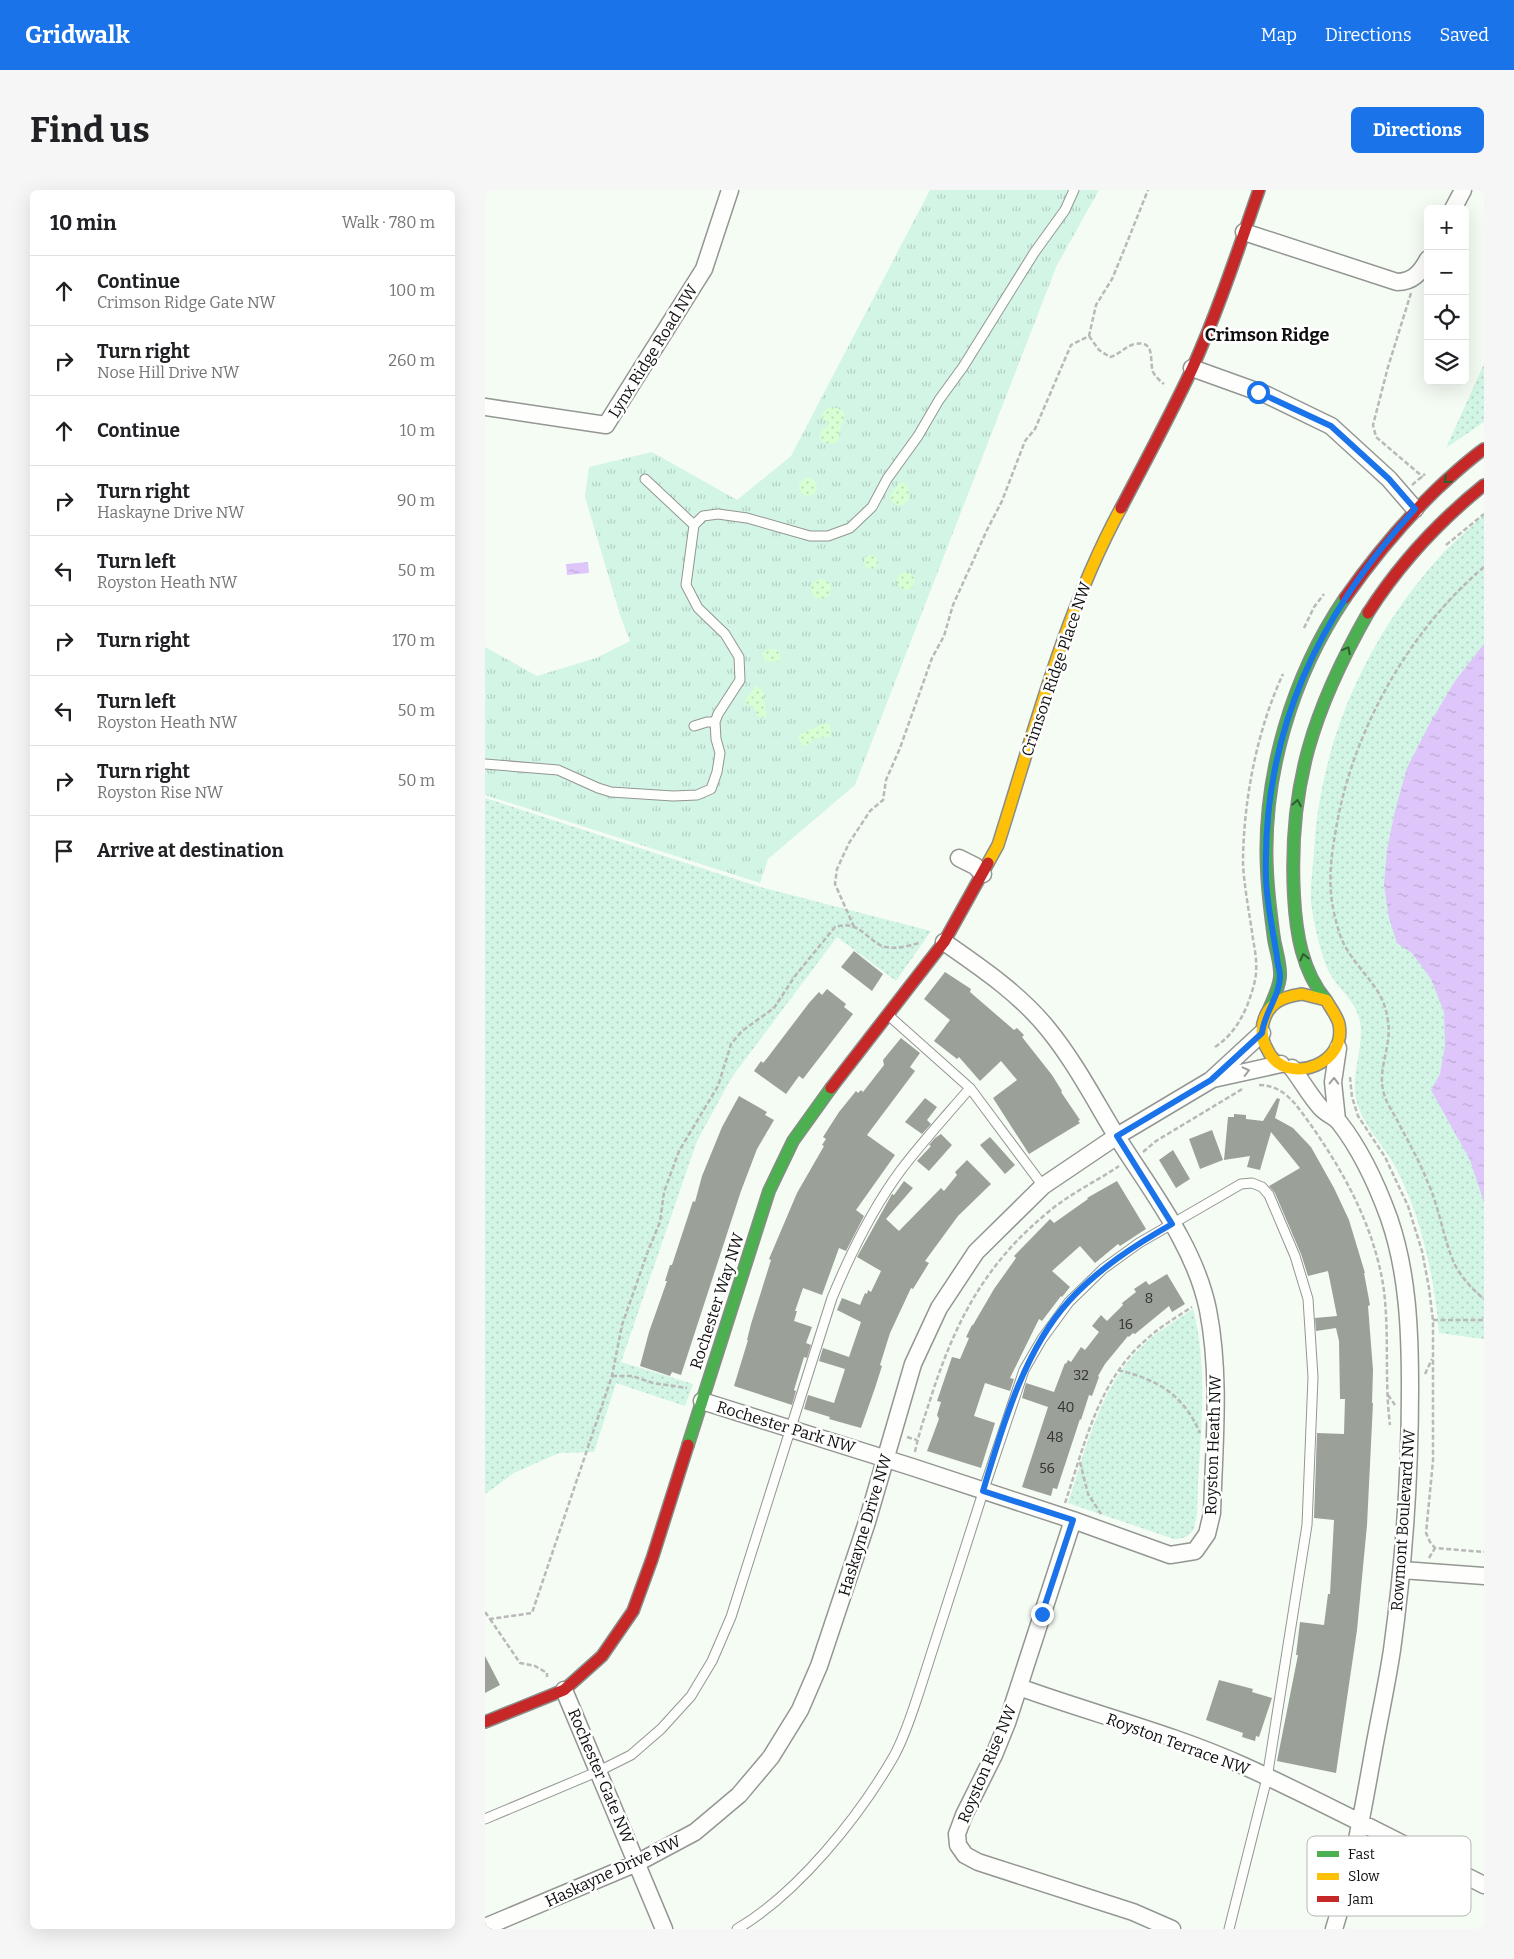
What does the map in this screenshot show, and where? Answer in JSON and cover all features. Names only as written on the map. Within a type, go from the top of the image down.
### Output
[{"type":"street","name":"Lynx Ridge Road NW","points":[[485,408],[606,425],[704,269],[730,190]]},
{"type":"street","name":"Crimson Ridge Place NW","points":[[944,942],[998,845],[1063,641],[1105,537],[1192,368],[1223,292],[1259,190]]},
{"type":"street","points":[[1455,205],[1463,190]]},
{"type":"street","points":[[1244,232],[1391,281],[1402,282],[1412,278],[1420,272],[1424,266]]},
{"type":"street","points":[[1192,368],[1274,398],[1331,426],[1389,479],[1425,519]]},
{"type":"street","points":[[1484,449],[1425,519],[1393,576],[1363,622],[1318,716],[1305,761],[1295,812],[1292,852],[1293,889],[1306,966],[1317,989],[1334,1010],[1339,1021],[1341,1033],[1333,1055],[1321,1065],[1314,1067],[1287,1066],[1271,1056],[1262,1033],[1263,1020],[1269,1009],[1280,976],[1268,901],[1267,816],[1281,740],[1294,700],[1311,659],[1329,624],[1347,595],[1381,548],[1425,519],[1484,485]]},
{"type":"street","points":[[959,858],[975,866],[983,874]]},
{"type":"street","name":"Rochester Way NW","points":[[565,1690],[602,1656],[633,1611],[698,1395],[769,1191],[793,1140],[840,1075],[944,942]]},
{"type":"street","name":"Royston Heath NW","points":[[944,942],[1013,994],[1047,1028],[1068,1056],[1172,1224],[1198,1277],[1208,1309],[1216,1366],[1212,1513],[1207,1534],[1195,1551],[1171,1555],[1073,1520],[983,1491]]},
{"type":"street","points":[[1269,1009],[1278,1000],[1289,995],[1302,994],[1326,1000]]},
{"type":"street","name":"Haskayne Drive NW","points":[[485,1927],[637,1863],[695,1832],[739,1795],[771,1757],[800,1710],[819,1666],[867,1522],[913,1364],[939,1308],[975,1252],[1043,1186],[1117,1136],[1211,1080],[1262,1033]]},
{"type":"street","name":"Rowmont Boulevard NW","points":[[1337,1120],[1333,1082],[1339,1042]]},
{"type":"street","name":"Haskayne Drive NW","points":[[1211,1080],[1287,1066]]},
{"type":"street","name":"Rowmont Boulevard NW","points":[[1287,1066],[1323,1110],[1337,1120],[1356,1148],[1374,1181],[1389,1220],[1400,1260],[1408,1310],[1410,1433],[1408,1497],[1402,1570],[1391,1652],[1358,1836]]},
{"type":"street","name":"Rochester Park NW","points":[[698,1395],[791,1429],[886,1458],[983,1491]]},
{"type":"street","name":"Royston Rise NW","points":[[1073,1520],[1019,1687],[994,1755],[964,1815],[957,1834],[958,1845],[965,1855],[978,1862],[1133,1912],[1172,1929]]},
{"type":"street","points":[[1402,1570],[1484,1576]]},
{"type":"street","name":"Royston Terrace NW","points":[[1019,1687],[1073,1707],[1161,1734],[1237,1763],[1386,1836]]},
{"type":"street","points":[[485,1722],[565,1690]]},
{"type":"street","name":"Rochester Gate NW","points":[[565,1690],[665,1929]]},
{"type":"street","name":"Royston Terrace NW","points":[[1471,1879],[1484,1886]]},
{"type":"street","name":"Rowmont Boulevard NW","points":[[1334,1929],[1338,1916]]},
{"type":"lane","points":[[485,764],[559,770],[611,792],[673,796],[697,795],[711,789],[717,772],[720,753],[716,740],[715,722],[718,714],[741,680],[739,657],[725,634],[698,608],[686,585],[694,524],[703,516],[718,514],[747,518],[810,536],[828,536],[850,528],[872,507],[887,479],[918,436],[939,400],[963,367],[1034,253],[1065,210],[1074,190]]},
{"type":"lane","points":[[645,479],[694,524]]},
{"type":"lane","points":[[694,726],[715,722]]},
{"type":"lane","points":[[888,1015],[970,1088],[1043,1186]]},
{"type":"lane","points":[[485,1819],[599,1771],[631,1755],[661,1729],[691,1696],[713,1661],[731,1617],[832,1298],[849,1256],[872,1214],[901,1170],[970,1088]]},
{"type":"lane","points":[[737,1929],[758,1916],[794,1883],[854,1818],[895,1755],[919,1692],[1024,1370],[1042,1339],[1069,1302],[1103,1269],[1139,1243],[1241,1184],[1252,1182],[1269,1195],[1295,1256],[1308,1299],[1313,1378],[1307,1525],[1267,1778],[1229,1929]]},
{"type":"path","points":[[1148,190],[1122,255],[1096,305],[1089,336],[1099,350],[1110,357],[1116,356],[1133,344],[1141,343],[1148,347],[1152,354],[1151,365],[1154,374],[1161,382],[1181,392]]},
{"type":"path","points":[[1412,278],[1413,288],[1388,367],[1373,425],[1376,437],[1422,476]]},
{"type":"path","points":[[854,927],[835,884],[837,869],[849,843],[870,811],[883,800],[886,780],[900,748],[932,658],[944,636],[953,605],[1002,501],[1025,441],[1035,429],[1071,345],[1089,336]]},
{"type":"path","points":[[1441,550],[1484,514]]},
{"type":"path","points":[[1484,567],[1447,602],[1420,636],[1382,697],[1367,727],[1355,753],[1337,819],[1331,855],[1330,884],[1332,907],[1338,932],[1347,950],[1381,995],[1387,1010],[1389,1041],[1382,1070],[1383,1093],[1429,1185],[1455,1264],[1467,1282],[1484,1299]]},
{"type":"path","points":[[490,1619],[532,1612],[612,1376],[622,1325],[645,1257],[660,1222],[662,1202],[668,1179],[679,1151],[718,1086],[731,1044],[742,1031],[774,1008],[795,976],[832,929],[840,926],[854,927],[867,934],[880,945],[887,947],[894,948],[921,943]]},
{"type":"path","points":[[1215,1047],[1229,1037],[1243,1016],[1254,986],[1256,956],[1253,936]]},
{"type":"path","points":[[1351,1069],[1350,1087],[1355,1109],[1392,1170],[1408,1206],[1416,1230],[1429,1288],[1433,1320],[1433,1461],[1426,1532],[1435,1548],[1484,1552]]},
{"type":"path","points":[[1065,1505],[1099,1402],[1118,1370],[1150,1336],[1194,1306]]},
{"type":"path","points":[[1433,1320],[1484,1320]]},
{"type":"path","points":[[1118,1370],[1144,1377],[1167,1390],[1184,1405],[1201,1437]]},
{"type":"path","points":[[612,1376],[632,1376],[698,1395]]},
{"type":"path","points":[[1079,1461],[1087,1492],[1105,1518]]},
{"type":"path","points":[[1429,1558],[1435,1548]]},
{"type":"path","points":[[485,1612],[520,1663],[535,1666],[547,1673],[547,1684]]},
{"type":"green space","points":[[930,190],[1099,190],[1057,265],[855,785],[768,859],[760,883],[485,795],[485,647],[537,676],[596,658],[630,641],[621,618],[585,497],[589,467],[652,452],[737,500],[791,456]]},
{"type":"green space","points":[[1484,364],[1484,422],[1446,448]]},
{"type":"green space","points":[[1484,515],[1484,1339],[1439,1333],[1430,1270],[1413,1206],[1396,1168],[1361,1114],[1358,1106],[1355,1085],[1361,1032],[1360,1021],[1355,1007],[1333,978],[1326,965],[1315,928],[1311,896],[1318,810],[1326,769],[1338,729],[1353,691],[1371,653],[1392,618],[1417,584],[1444,552]]},
{"type":"green space","points":[[485,798],[760,887],[931,931],[896,981],[837,937],[732,1077],[697,1141],[621,1362],[693,1384],[685,1406],[616,1383],[594,1452],[559,1453],[514,1473],[485,1494]]},
{"type":"green space","points":[[1193,1309],[1201,1352],[1202,1418],[1197,1514],[1193,1530],[1185,1537],[1174,1539],[1068,1503],[1098,1414],[1120,1373],[1151,1338]]},
{"type":"sand","points":[[831,407],[841,410],[845,414],[839,440],[833,444],[822,442],[819,436],[822,430],[829,426],[827,421],[823,420],[822,415],[826,409]]},
{"type":"sand","points":[[808,478],[814,481],[817,487],[814,493],[808,496],[802,493],[799,487],[802,481]]},
{"type":"sand","points":[[900,482],[908,485],[909,500],[901,506],[892,502],[890,496]]},
{"type":"sand","points":[[868,555],[874,555],[878,562],[874,569],[868,569],[864,565],[864,559]]},
{"type":"sand","points":[[902,572],[910,572],[915,577],[913,588],[902,590],[897,585],[897,577]]},
{"type":"sand","points":[[817,579],[825,579],[831,585],[831,593],[825,599],[817,599],[811,593],[811,585]]},
{"type":"sand","points":[[768,649],[779,650],[781,659],[778,662],[765,661],[762,653]]},
{"type":"sand","points":[[755,686],[764,694],[766,718],[757,716],[754,707],[745,703],[746,697],[750,695]]},
{"type":"sand","points":[[825,723],[829,724],[831,728],[830,737],[815,738],[807,746],[802,745],[798,737],[800,734]]},
{"type":"water","points":[[588,562],[589,573],[567,575],[566,564]]},
{"type":"water","points":[[1484,644],[1484,1202],[1470,1160],[1431,1090],[1440,1074],[1445,1046],[1444,1012],[1431,979],[1412,953],[1397,943],[1389,918],[1384,885],[1387,850],[1407,768],[1430,723],[1455,681]]},
{"type":"building","points":[[854,951],[883,974],[872,991],[841,967]]},
{"type":"building","points":[[945,972],[971,989],[970,992],[1014,1030],[1017,1028],[1024,1035],[1022,1037],[1052,1075],[1080,1120],[1078,1121],[1080,1123],[1029,1154],[993,1098],[1017,1080],[1001,1061],[980,1081],[959,1057],[957,1059],[934,1041],[950,1020],[924,999]]},
{"type":"building","points":[[827,989],[846,1004],[844,1007],[853,1014],[803,1079],[799,1076],[786,1094],[754,1071],[761,1061],[763,1063],[768,1057],[809,1003],[819,992],[822,995]]},
{"type":"building","points":[[901,1038],[920,1053],[910,1067],[915,1071],[867,1135],[895,1155],[856,1210],[864,1216],[846,1251],[839,1248],[822,1295],[803,1288],[795,1311],[797,1311],[794,1321],[812,1327],[806,1343],[811,1345],[807,1358],[804,1357],[794,1390],[796,1391],[792,1405],[734,1386],[771,1260],[769,1259],[797,1193],[824,1146],[822,1145],[826,1139],[823,1137],[839,1112],[856,1091],[858,1093],[861,1090],[863,1092],[884,1065],[883,1060]]},
{"type":"building","points":[[739,1096],[767,1112],[765,1115],[774,1120],[757,1149],[741,1191],[681,1375],[672,1372],[670,1376],[640,1366],[649,1332],[667,1281],[665,1281],[670,1265],[672,1265],[693,1201],[695,1202],[702,1176],[722,1127]]},
{"type":"building","points":[[925,1098],[937,1107],[927,1120],[931,1124],[922,1134],[905,1122]]},
{"type":"building","points":[[1277,1098],[1280,1099],[1275,1118],[1293,1128],[1311,1147],[1349,1220],[1365,1273],[1370,1305],[1368,1306],[1373,1370],[1373,1403],[1367,1525],[1357,1630],[1336,1773],[1277,1761],[1298,1655],[1296,1655],[1300,1622],[1324,1625],[1328,1594],[1330,1594],[1334,1520],[1314,1518],[1317,1433],[1344,1434],[1345,1399],[1340,1399],[1339,1341],[1336,1328],[1316,1331],[1315,1318],[1337,1316],[1328,1271],[1308,1276],[1301,1254],[1275,1193],[1269,1186],[1300,1168],[1271,1132],[1260,1170],[1247,1167],[1250,1156],[1224,1160],[1228,1117],[1234,1117],[1234,1114],[1246,1115],[1246,1119],[1263,1121]]},
{"type":"building","points":[[1212,1130],[1223,1160],[1200,1169],[1189,1139]]},
{"type":"building","points":[[941,1134],[952,1145],[929,1171],[917,1161],[931,1146],[929,1145],[935,1138]]},
{"type":"building","points":[[990,1137],[1015,1165],[1005,1174],[980,1145]]},
{"type":"building","points":[[1173,1150],[1190,1179],[1176,1188],[1159,1160]]},
{"type":"building","points":[[967,1160],[991,1184],[958,1216],[925,1261],[929,1263],[913,1289],[911,1288],[890,1333],[880,1365],[882,1366],[861,1428],[829,1419],[830,1417],[804,1409],[808,1395],[834,1403],[845,1369],[819,1361],[823,1348],[849,1357],[861,1322],[837,1310],[842,1298],[860,1305],[865,1293],[867,1294],[868,1290],[871,1292],[881,1271],[857,1257],[892,1194],[894,1195],[904,1181],[913,1188],[886,1219],[899,1231],[941,1188],[944,1191],[957,1175],[955,1172]]},
{"type":"building","points":[[1117,1181],[1146,1229],[1120,1246],[1118,1244],[1095,1263],[1080,1246],[1052,1271],[1070,1287],[1042,1321],[1039,1319],[1010,1378],[1014,1379],[1010,1391],[985,1383],[974,1416],[995,1423],[981,1468],[927,1451],[939,1419],[937,1415],[941,1402],[937,1401],[952,1357],[960,1359],[969,1338],[966,1337],[972,1325],[1016,1258],[1014,1256],[1050,1219],[1054,1223],[1087,1198]]},
{"type":"building","points":[[1167,1274],[1185,1304],[1172,1312],[1169,1306],[1135,1334],[1133,1333],[1128,1336],[1105,1364],[1098,1376],[1092,1396],[1089,1395],[1057,1489],[1053,1488],[1051,1496],[1022,1487],[1048,1407],[1022,1398],[1026,1383],[1054,1392],[1065,1363],[1068,1360],[1071,1362],[1081,1347],[1085,1350],[1099,1332],[1092,1326],[1101,1315],[1107,1321],[1123,1305],[1122,1303],[1136,1292],[1134,1289],[1146,1281],[1149,1285]]},
{"type":"building","points":[[485,1656],[500,1685],[485,1693]]},
{"type":"building","points":[[1219,1680],[1253,1689],[1252,1692],[1272,1698],[1259,1737],[1256,1736],[1255,1741],[1242,1737],[1243,1733],[1206,1720]]},
{"type":"traffic: fast","points":[[1269,1009],[1280,977],[1267,871],[1267,835],[1276,764],[1284,728],[1310,660],[1326,628],[1345,598]]},
{"type":"traffic: fast","points":[[1326,1000],[1311,977],[1302,951],[1296,924],[1293,856],[1295,818],[1309,748],[1319,715],[1349,648],[1368,613]]},
{"type":"traffic: fast","points":[[688,1445],[769,1191],[793,1141],[831,1088]]},
{"type":"traffic: slow","points":[[988,863],[998,845],[1038,716],[1067,631],[1083,589],[1121,508]]},
{"type":"traffic: slow","points":[[1302,994],[1326,1000],[1339,1024],[1339,1038],[1335,1050],[1327,1059],[1304,1069],[1281,1065],[1271,1056],[1262,1036],[1264,1021],[1271,1007],[1280,1000],[1302,994]]},
{"type":"traffic: jam","points":[[1121,508],[1192,369],[1219,303],[1259,190]]},
{"type":"traffic: jam","points":[[1345,598],[1377,555],[1412,515],[1437,489],[1484,449]]},
{"type":"traffic: jam","points":[[1368,613],[1393,577],[1421,544],[1484,485]]},
{"type":"traffic: jam","points":[[831,1088],[944,942],[988,863]]},
{"type":"traffic: jam","points":[[485,1722],[564,1690],[602,1656],[633,1611],[652,1559],[688,1445]]},
{"type":"district","name":"Crimson Ridge","points":[[1267,335]]},
{"type":"route","points":[[1042,1614],[1073,1520],[983,1491],[997,1448],[1024,1370],[1042,1339],[1069,1302],[1103,1269],[1139,1243],[1172,1224],[1117,1136],[1211,1080],[1262,1033],[1263,1020],[1276,993],[1280,976],[1268,901],[1266,850],[1267,816],[1281,740],[1294,700],[1311,659],[1329,624],[1347,595],[1381,548],[1415,509],[1389,479],[1331,426],[1258,392]]}]
